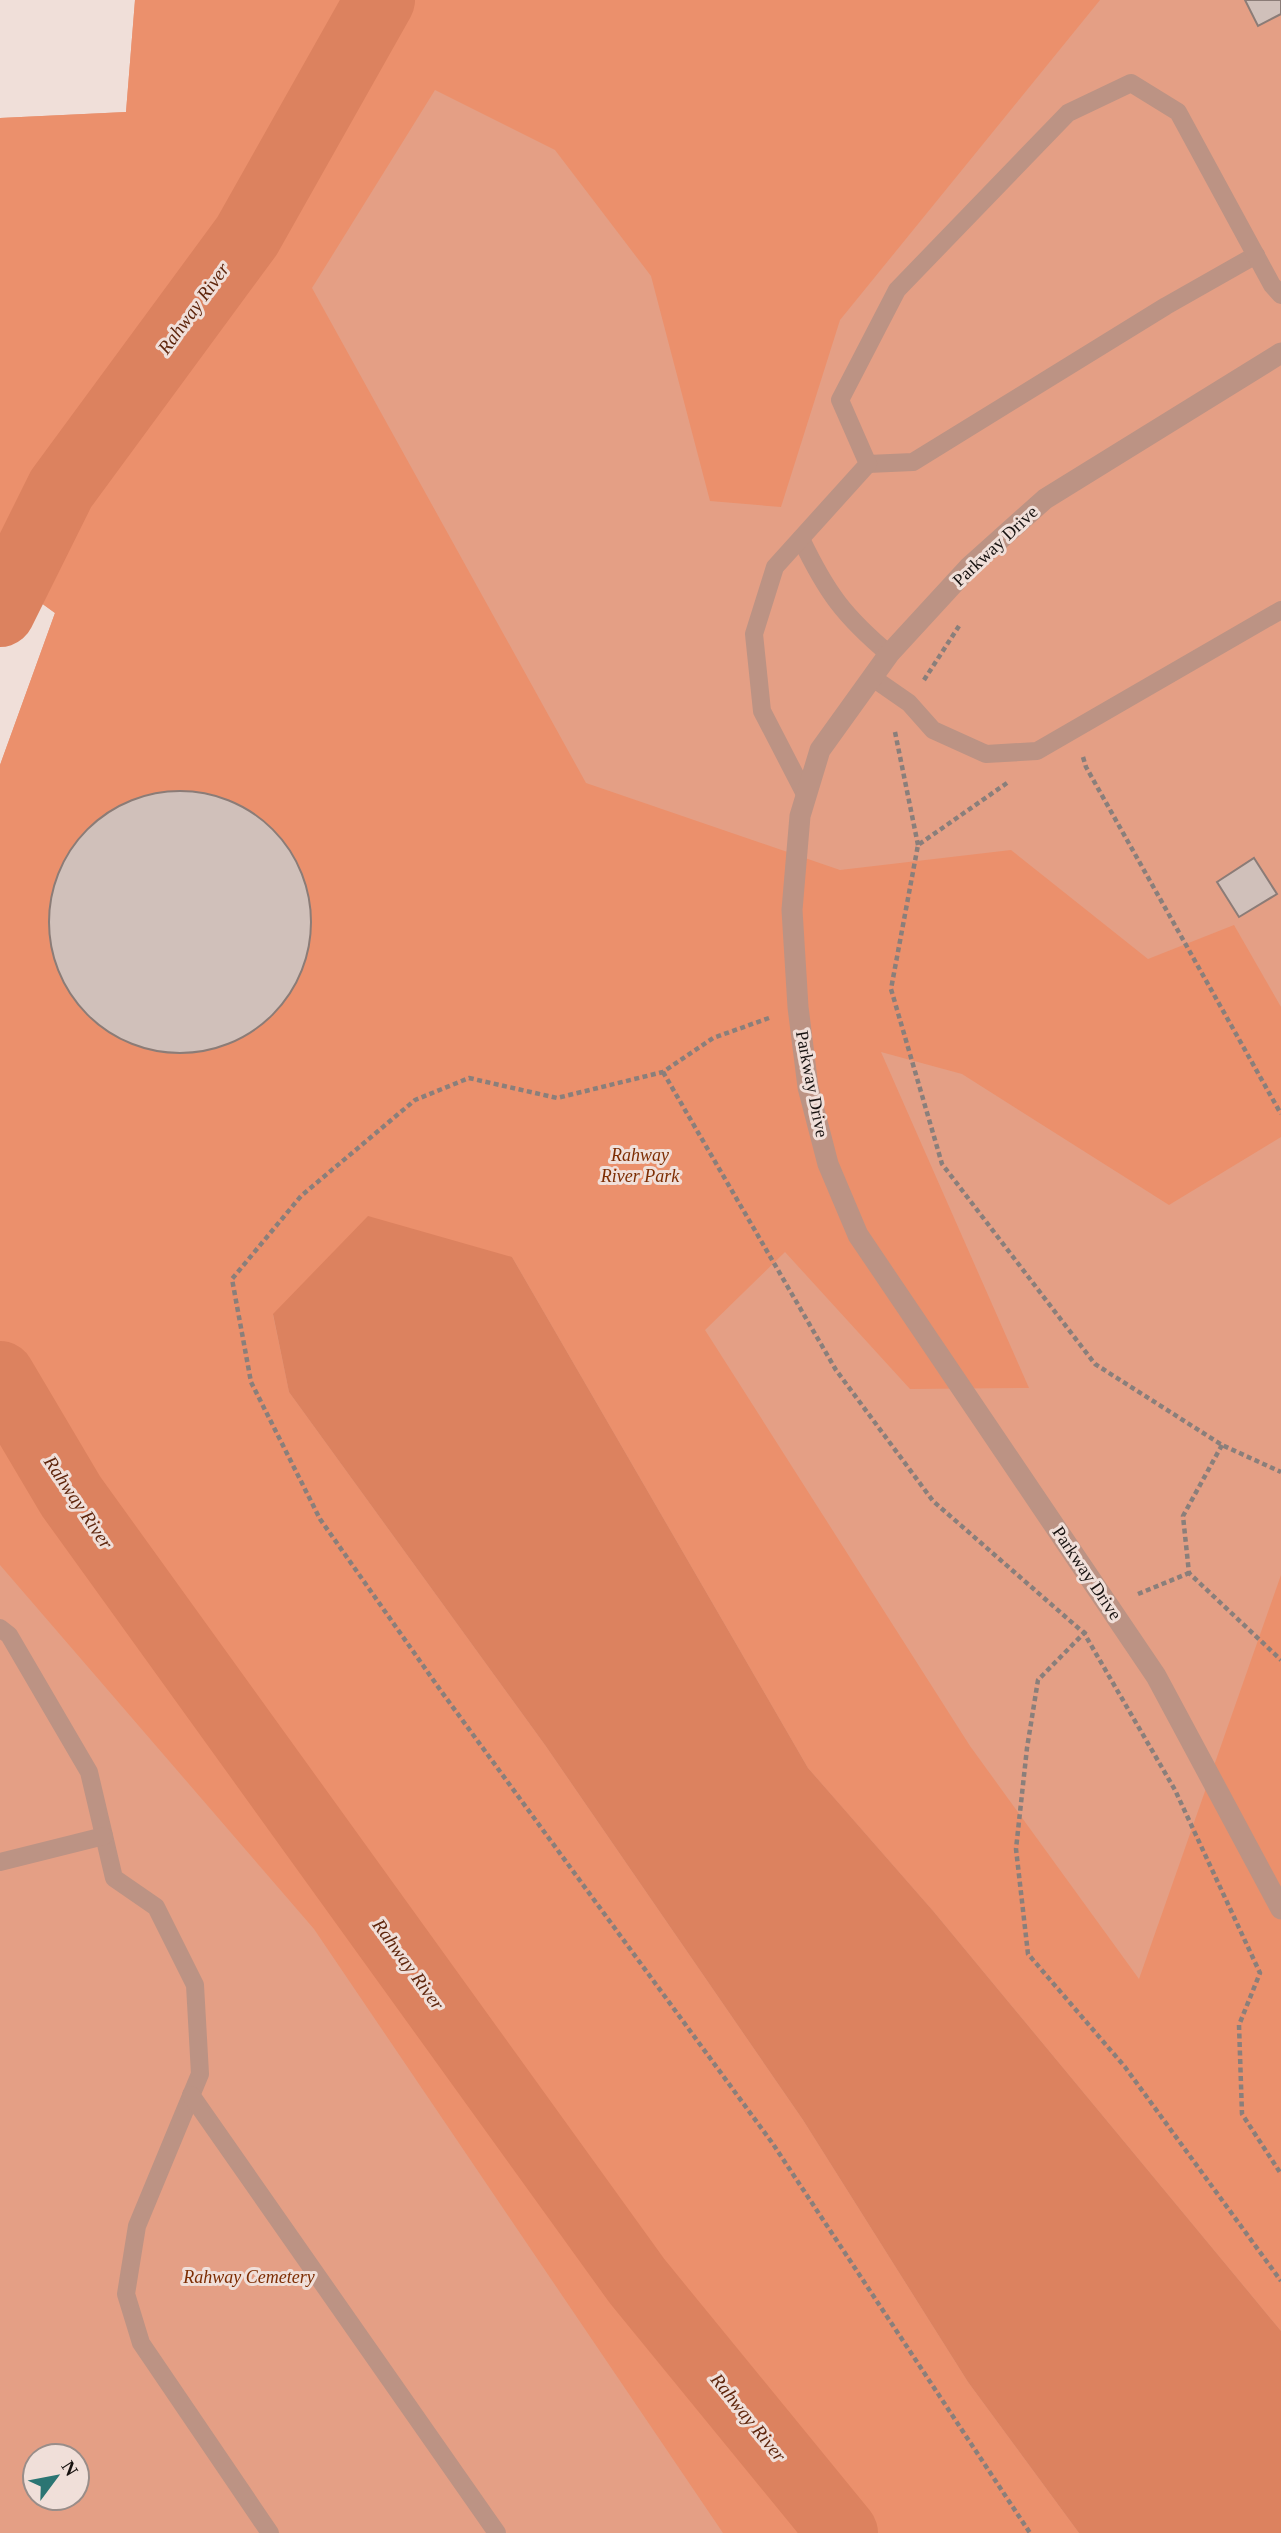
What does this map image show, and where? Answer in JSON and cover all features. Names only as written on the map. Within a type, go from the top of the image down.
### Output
[{"type":"street","name":"Parkway Drive","points":[[1281,353],[1045,499],[969,567],[890,654],[820,750],[800,816],[792,910],[798,1007],[808,1087],[828,1164],[858,1234],[1167,1693],[1281,1909]]},
{"type":"lane","points":[[868,464],[841,400],[897,290],[1068,113],[1131,83],[1178,112],[1256,255],[1281,295]]},
{"type":"lane","points":[[806,796],[762,711],[754,634],[775,567],[868,464],[913,462],[1166,306],[1256,255]]},
{"type":"lane","points":[[801,539],[820,579],[851,622],[890,654]]},
{"type":"lane","points":[[873,678],[909,703],[933,730],[986,754],[1037,751],[1281,610]]},
{"type":"lane","points":[[0,1628],[9,1635],[89,1772],[114,1878],[156,1907],[195,1985],[200,2074],[137,2226],[126,2294],[141,2343],[270,2533]]},
{"type":"lane","points":[[0,1862],[104,1836]]},
{"type":"lane","points":[[191,2095],[497,2533]]},
{"type":"path","points":[[962,622],[894,726],[918,845],[891,989],[942,1164],[1094,1364],[1222,1445],[1281,1472]]},
{"type":"path","points":[[1080,744],[1086,767],[1281,1114]]},
{"type":"path","points":[[918,845],[1016,776]]},
{"type":"path","points":[[798,1007],[713,1038],[663,1072],[557,1098],[468,1078],[415,1100],[301,1196],[232,1279],[251,1382],[320,1519],[441,1691],[773,2144],[1030,2533]]},
{"type":"path","points":[[663,1072],[836,1370],[933,1502],[1084,1633],[1175,1790],[1260,1973],[1238,2025],[1242,2114],[1281,2174]]},
{"type":"path","points":[[1222,1445],[1183,1516],[1189,1573],[1281,1660]]},
{"type":"path","points":[[1084,1633],[1038,1680],[1016,1849],[1028,1954],[1125,2067],[1281,2281]]},
{"type":"green space","name":"Rahway River Park","points":[[135,0],[1281,0],[1281,2533],[0,2533],[0,765],[55,613],[0,573],[0,118],[126,112]]},
{"type":"green space","points":[[135,0],[1100,0],[840,320],[781,507],[710,501],[651,276],[555,150],[435,90],[312,288],[586,783],[840,870],[1011,850],[1148,959],[1234,925],[1281,1007],[1281,1137],[1169,1205],[962,1074],[881,1052],[1029,1388],[910,1389],[785,1252],[705,1330],[970,1746],[1139,1979],[1281,1575],[1281,2331],[934,1912],[808,1768],[512,1257],[273,1315],[289,1392],[545,1745],[803,2120],[968,2382],[1079,2533],[723,2533],[314,1929],[0,1565],[0,765],[55,613],[0,573],[0,118],[126,112]]},
{"type":"shaded area","points":[[368,1216],[512,1257],[808,1768],[934,1912],[1281,2331],[1281,2533],[1079,2533],[968,2382],[803,2120],[545,1745],[289,1392],[273,1314]]},
{"type":"building","points":[[1245,0],[1281,0],[1281,14],[1258,26]]},
{"type":"building","points":[[180,791],[206,793],[230,801],[253,813],[273,829],[289,849],[301,872],[309,896],[309,948],[301,972],[289,995],[273,1015],[253,1031],[230,1043],[206,1051],[180,1053],[154,1051],[130,1043],[107,1031],[87,1015],[71,995],[59,972],[51,948],[49,922],[51,896],[59,872],[71,849],[87,829],[107,813],[130,801],[154,793]]},
{"type":"building","points":[[1254,858],[1277,894],[1239,917],[1217,882]]},
{"type":"waterway","name":"Rahway River","points":[[0,612],[61,489],[247,236],[380,0]]},
{"type":"waterway","name":"Rahway River","points":[[0,1376],[71,1496],[637,2281],[843,2533]]},
{"type":"park label","name":"Rahway Cemetery","points":[[249,2277]]}]
